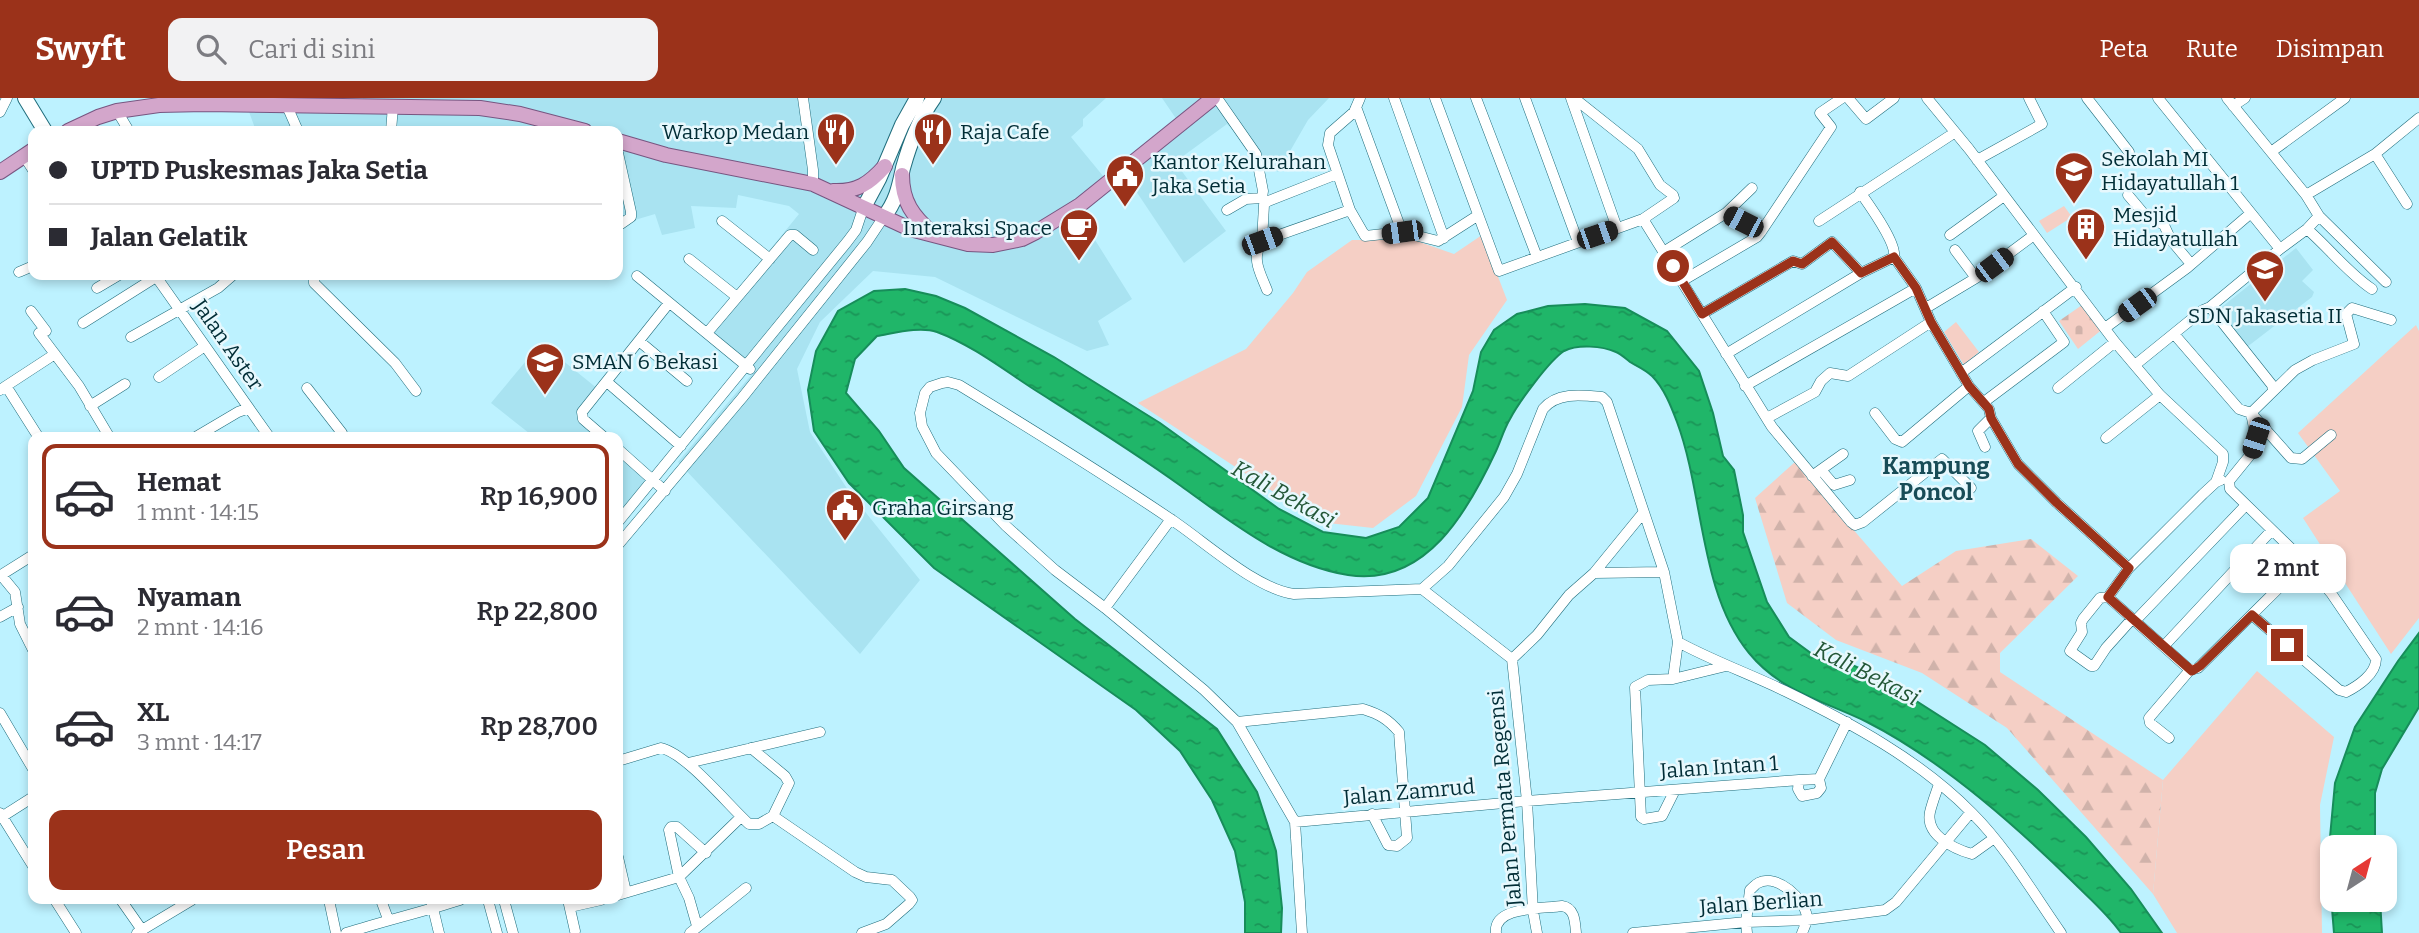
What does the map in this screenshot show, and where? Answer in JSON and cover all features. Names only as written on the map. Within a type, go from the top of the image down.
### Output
[{"type":"main road","points":[[25,98],[42,126]]},
{"type":"main road","points":[[863,209],[917,98]]},
{"type":"main road","points":[[883,218],[897,198],[914,132],[934,98]]},
{"type":"main road","points":[[623,142],[666,155],[813,184],[883,218],[968,244],[993,245],[1022,239],[1080,205],[1215,98]]},
{"type":"main road","points":[[82,126],[124,106],[293,103],[393,106],[478,103],[566,126]]},
{"type":"main road","points":[[0,172],[28,154]]},
{"type":"main road","points":[[828,191],[846,192],[867,185],[882,173]]},
{"type":"main road","points":[[882,173],[888,186],[901,181]]},
{"type":"main road","points":[[901,181],[909,209],[934,235]]},
{"type":"street","points":[[0,112],[6,98]]},
{"type":"street","points":[[803,98],[813,184]]},
{"type":"street","points":[[1215,98],[1256,154],[1263,191],[1262,198],[1246,199],[1227,210]]},
{"type":"street","points":[[1394,98],[1444,238]]},
{"type":"street","points":[[1435,98],[1496,267],[1501,271],[1643,219],[1672,201],[1673,195],[1660,185],[1638,149],[1573,98]]},
{"type":"street","points":[[1476,98],[1537,257]]},
{"type":"street","points":[[1525,98],[1578,242]]},
{"type":"street","points":[[1573,98],[1617,228]]},
{"type":"street","points":[[1682,281],[1760,234],[1831,127],[1820,113],[1842,98]]},
{"type":"street","points":[[1848,98],[1866,119],[1894,98]]},
{"type":"street","points":[[1927,98],[2076,287],[2115,342],[2160,395],[2222,454],[2223,461],[2216,482],[2129,568],[2108,597],[2100,598],[2083,619],[2082,632],[2070,651],[2094,666],[2106,648],[2246,505]]},
{"type":"street","points":[[1977,160],[2042,124],[2029,98]]},
{"type":"street","points":[[2087,98],[2129,152]]},
{"type":"street","points":[[2158,98],[2280,249]]},
{"type":"street","points":[[2245,98],[2230,102],[2319,216],[2386,282]]},
{"type":"street","points":[[2271,152],[2345,98]]},
{"type":"street","points":[[1358,102],[1354,112],[1331,133],[1328,145],[1350,210],[1362,232],[1369,237],[1402,232],[1432,241],[1444,238],[1477,216]]},
{"type":"street","points":[[1358,102],[1402,232]]},
{"type":"street","points":[[293,103],[297,126]]},
{"type":"street","points":[[124,106],[128,126]]},
{"type":"street","points":[[391,126],[393,106]]},
{"type":"street","points":[[2305,195],[2375,154],[2419,118]]},
{"type":"street","points":[[1819,220],[1954,133]]},
{"type":"street","points":[[2375,154],[2407,204]]},
{"type":"street","points":[[1267,290],[1255,258],[1262,241],[1264,205],[1336,174]]},
{"type":"street","points":[[623,176],[631,212],[631,217],[623,223]]},
{"type":"street","points":[[1665,251],[1727,213],[1752,188]]},
{"type":"street","points":[[1860,192],[1895,250],[1894,257],[1916,288],[1931,322],[1969,386],[1989,409],[1991,418],[2018,464],[2129,568]]},
{"type":"street","points":[[2128,195],[2144,214],[2164,225],[2171,240],[2191,264]]},
{"type":"street","points":[[1950,235],[2004,196]]},
{"type":"street","points":[[623,516],[847,242],[856,230],[863,209]]},
{"type":"street","points":[[1262,241],[1350,210]]},
{"type":"street","points":[[1727,213],[1760,234]]},
{"type":"street","points":[[2105,328],[2191,264],[2251,213]]},
{"type":"street","points":[[2135,365],[2210,307],[2319,216]]},
{"type":"street","points":[[623,534],[665,491],[742,398],[883,218]]},
{"type":"street","points":[[1643,219],[1772,427],[1812,477],[1831,490]]},
{"type":"street","points":[[722,221],[770,259]]},
{"type":"street","points":[[2306,229],[2331,250],[2357,279],[2372,289]]},
{"type":"street","points":[[706,333],[792,234],[813,250]]},
{"type":"street","points":[[1926,308],[1976,278],[2035,235]]},
{"type":"street","points":[[847,242],[857,242],[859,251]]},
{"type":"street","points":[[1702,314],[1793,261],[1802,264],[1832,242],[1861,273]]},
{"type":"street","points":[[1955,250],[1976,278]]},
{"type":"street","points":[[1726,354],[1861,273],[1894,257]]},
{"type":"street","points":[[689,259],[737,297]]},
{"type":"street","points":[[19,272],[28,268]]},
{"type":"street","points":[[637,276],[758,376]]},
{"type":"street","points":[[97,288],[110,280]]},
{"type":"street","points":[[83,323],[149,280]]},
{"type":"street","name":"Jalan Aster","points":[[158,280],[267,432]]},
{"type":"street","points":[[131,337],[218,288],[227,280]]},
{"type":"street","points":[[314,280],[395,363],[416,391]]},
{"type":"street","points":[[1961,373],[2076,287]]},
{"type":"street","points":[[1745,386],[1916,288]]},
{"type":"street","points":[[807,289],[819,301]]},
{"type":"street","points":[[599,432],[581,415],[670,303]]},
{"type":"street","points":[[2210,307],[2273,385],[2273,390]]},
{"type":"street","points":[[2251,413],[2295,370],[2354,344],[2346,314],[2352,308],[2391,320]]},
{"type":"street","points":[[31,311],[46,331],[39,333],[79,386],[106,432]]},
{"type":"street","points":[[1984,402],[2064,342],[2043,311]]},
{"type":"street","points":[[1767,418],[1815,392],[1821,381],[1830,373],[1848,376],[1931,322]]},
{"type":"street","points":[[2174,334],[2239,409],[2251,413],[2291,458],[2302,459],[2331,435]]},
{"type":"street","points":[[639,341],[687,381]]},
{"type":"street","points":[[2058,388],[2115,342]]},
{"type":"street","points":[[159,377],[205,346]]},
{"type":"street","points":[[35,432],[3,388],[55,354]]},
{"type":"street","points":[[607,382],[681,446]]},
{"type":"street","points":[[1315,933],[1302,930],[1294,822],[1237,722],[1204,690],[1006,527],[936,453],[922,426],[920,413],[925,393],[930,387],[948,382],[959,385],[1171,519],[1259,581],[1281,592],[1294,594],[1422,589],[1448,566],[1504,497],[1517,474],[1543,409],[1554,398],[1599,397],[1606,400],[1664,572],[1678,642],[1673,679]]},
{"type":"street","points":[[90,406],[125,384]]},
{"type":"street","points":[[1875,413],[1895,439],[1902,442],[1969,386]]},
{"type":"street","points":[[307,388],[341,432]]},
{"type":"street","points":[[2106,438],[2160,395]]},
{"type":"street","points":[[204,432],[249,408]]},
{"type":"street","points":[[2251,413],[2256,438],[2251,454],[2229,481],[2230,489],[2305,562],[2331,593],[2376,659],[2372,672],[2346,692],[2339,690],[2252,615]]},
{"type":"street","points":[[1985,447],[1978,431],[1991,418]]},
{"type":"street","points":[[623,453],[665,491]]},
{"type":"street","points":[[1812,477],[1843,454]]},
{"type":"street","points":[[1822,471],[1831,490],[1855,525],[1863,522],[1942,459],[1971,488]]},
{"type":"street","points":[[1831,490],[1850,480]]},
{"type":"street","points":[[2216,482],[2229,481]]},
{"type":"street","points":[[1422,589],[1512,659],[1537,635],[1569,595],[1594,573],[1643,513]]},
{"type":"street","points":[[1105,608],[1171,519]]},
{"type":"street","points":[[2164,646],[2272,530]]},
{"type":"street","points":[[28,558],[0,575],[15,592],[20,624],[28,640]]},
{"type":"street","points":[[2169,737],[2150,723],[2149,718],[2190,670],[2197,668],[2305,562]]},
{"type":"street","points":[[1594,573],[1664,572]]},
{"type":"street","points":[[2108,597],[2190,670]]},
{"type":"street","points":[[0,617],[18,607]]},
{"type":"street","points":[[1678,642],[1847,722],[1940,784],[1971,812],[2062,933]]},
{"type":"street","name":"Jalan Permata Regensi","points":[[1512,659],[1537,933]]},
{"type":"street","points":[[1675,790],[1663,815],[1644,819],[1640,816],[1636,687],[1648,680],[1673,679],[1726,666]]},
{"type":"street","points":[[1237,722],[1363,709],[1390,721],[1399,732],[1409,835],[1405,841],[1394,846],[1385,843],[1372,814]]},
{"type":"street","points":[[0,713],[28,761]]},
{"type":"street","points":[[1819,779],[1847,722]]},
{"type":"street","points":[[688,763],[820,732]]},
{"type":"street","points":[[623,759],[661,748],[688,763],[752,825],[760,824],[773,816],[789,783],[785,776],[751,748]]},
{"type":"street","name":"Jalan Intan 1","points":[[1527,801],[1799,780],[1819,779],[1822,786],[1819,792],[1806,797],[1799,795],[1799,780]]},
{"type":"street","points":[[1940,784],[1929,814],[1930,823],[1945,844],[1972,854],[1993,839]]},
{"type":"street","points":[[28,800],[1,816],[28,858]]},
{"type":"street","name":"Jalan Zamrud","points":[[1294,822],[1527,801]]},
{"type":"street","points":[[1945,844],[1971,812]]},
{"type":"street","points":[[773,816],[855,872],[866,877],[892,880],[910,897],[912,900],[909,904],[886,924],[862,933]]},
{"type":"street","points":[[623,893],[679,877],[741,817]]},
{"type":"street","points":[[706,853],[677,827],[671,827],[669,830],[679,877],[689,898],[697,927],[746,888]]},
{"type":"street","name":"Jalan Berlian","points":[[1633,933],[1747,928],[1885,911],[1891,908],[1945,844]]},
{"type":"street","points":[[1747,928],[1750,890],[1766,880],[1778,883],[1796,895],[1804,905],[1807,920],[1802,933]]},
{"type":"street","points":[[58,904],[76,933]]},
{"type":"street","points":[[123,904],[139,931],[185,904]]},
{"type":"street","points":[[330,904],[336,933]]},
{"type":"street","points":[[382,904],[388,919]]},
{"type":"street","points":[[346,933],[432,904],[439,933]]},
{"type":"street","points":[[489,904],[497,933]]},
{"type":"street","points":[[505,904],[513,933]]},
{"type":"street","points":[[569,904],[575,931]]},
{"type":"street","points":[[1496,933],[1495,926],[1502,916],[1512,912],[1566,907],[1573,912],[1576,933]]},
{"type":"shaded area","points":[[244,98],[317,98],[362,102],[363,98],[1106,98],[1083,119],[1083,126],[1071,137],[1108,182],[1075,208],[1132,299],[1098,321],[1109,345],[1087,351],[935,277],[873,271],[820,322],[797,369],[810,432],[850,493],[920,580],[860,654],[678,462],[752,374],[703,332],[799,214],[789,206],[738,195],[736,208],[691,206],[695,228],[662,235],[655,214],[623,224],[623,126],[254,126]]},
{"type":"shaded area","points":[[1162,98],[1329,98],[1308,120],[1278,172],[1227,124],[1175,162],[1226,231],[1184,263],[1126,176],[1167,145],[1159,134],[1177,120]]},
{"type":"shaded area","name":"SDN Jakasetia II","points":[[2296,248],[2313,270],[2302,281],[2314,292],[2312,297],[2247,347],[2218,310]]},
{"type":"shaded area","name":"SMAN 6 Bekasi","points":[[541,343],[598,389],[578,416],[596,432],[528,432],[491,403]]},
{"type":"shaded area","points":[[623,457],[649,480],[623,512]]},
{"type":"green space","points":[[2064,206],[2072,217],[2047,233],[2039,221]]},
{"type":"green space","points":[[1482,235],[1507,300],[1469,355],[1462,407],[1416,496],[1373,528],[1319,522],[1138,403],[1246,349],[1307,272],[1352,240],[1414,240],[1454,254]]},
{"type":"green space","points":[[2085,303],[2104,328],[2078,349],[2059,321]]},
{"type":"green space","points":[[1956,322],[1979,352],[1964,365],[1944,332]]},
{"type":"green space","points":[[2416,325],[2419,331],[2419,618],[2391,654],[2303,518],[2340,491],[2298,433]]},
{"type":"green space","points":[[1795,462],[1902,586],[1956,551],[2031,539],[2078,576],[2000,653],[2000,672],[2163,780],[2153,894],[2007,728],[1922,673],[1836,640],[1787,603],[1755,498]]},
{"type":"green space","points":[[2257,671],[2334,737],[2320,805],[2322,933],[2177,933],[2153,894],[2163,780]]},
{"type":"water","name":"Kali Bekasi","points":[[905,289],[936,296],[965,308],[1054,357],[1160,423],[1279,509],[1323,532],[1366,538],[1399,527],[1428,498],[1473,391],[1481,352],[1494,330],[1517,314],[1548,306],[1585,304],[1625,308],[1667,331],[1699,371],[1723,456],[1734,470],[1743,515],[1743,532],[1767,602],[1789,637],[1823,662],[1850,664],[1877,676],[1985,745],[2038,790],[2086,837],[2131,889],[2162,933],[2121,933],[2098,906],[1976,794],[1894,737],[1789,686],[1761,666],[1733,629],[1720,601],[1704,542],[1686,450],[1670,404],[1652,376],[1618,353],[1604,348],[1583,347],[1564,351],[1550,363],[1514,412],[1472,497],[1441,540],[1422,557],[1400,569],[1376,576],[1348,575],[1325,570],[1281,552],[1219,514],[1127,449],[963,344],[930,330],[877,336],[855,359],[846,393],[879,431],[904,468],[1075,619],[1217,729],[1257,792],[1276,851],[1282,908],[1281,933],[1245,933],[1245,902],[1235,851],[1212,800],[1180,751],[1136,710],[934,568],[849,483],[814,431],[808,390],[816,351],[838,311],[874,291]]},
{"type":"water","points":[[2419,633],[2419,707],[2382,769],[2375,793],[2375,835],[2330,835],[2335,783],[2355,727]]},
{"type":"water","points":[[2332,912],[2381,912],[2382,933],[2334,933]]},
{"type":"place","name":"Warkop Medan","points":[[836,166]]},
{"type":"place","name":"Raja Cafe","points":[[933,166]]},
{"type":"place","name":"Sekolah MI Hidayatullah 1","points":[[2074,205]]},
{"type":"place","name":"Kantor Kelurahan Jaka Setia","points":[[1125,208]]},
{"type":"place","name":"Mesjid Hidayatullah","points":[[2086,261]]},
{"type":"place","name":"Interaksi Space","points":[[1079,262]]},
{"type":"place","name":"SDN Jakasetia II","points":[[2265,303]]},
{"type":"place","name":"SMAN 6 Bekasi","points":[[545,396]]},
{"type":"place","name":"Graha Girsang","points":[[845,542]]},
{"type":"district","name":"Kampung Poncol","points":[[1936,479]]},
{"type":"route","points":[[1673,266],[1702,314],[1793,261],[1802,264],[1832,242],[1861,273],[1894,257],[1916,288],[1931,322],[1969,386],[1989,409],[1991,418],[2018,464],[2129,568],[2108,597],[2192,671],[2252,615],[2287,645]]}]
